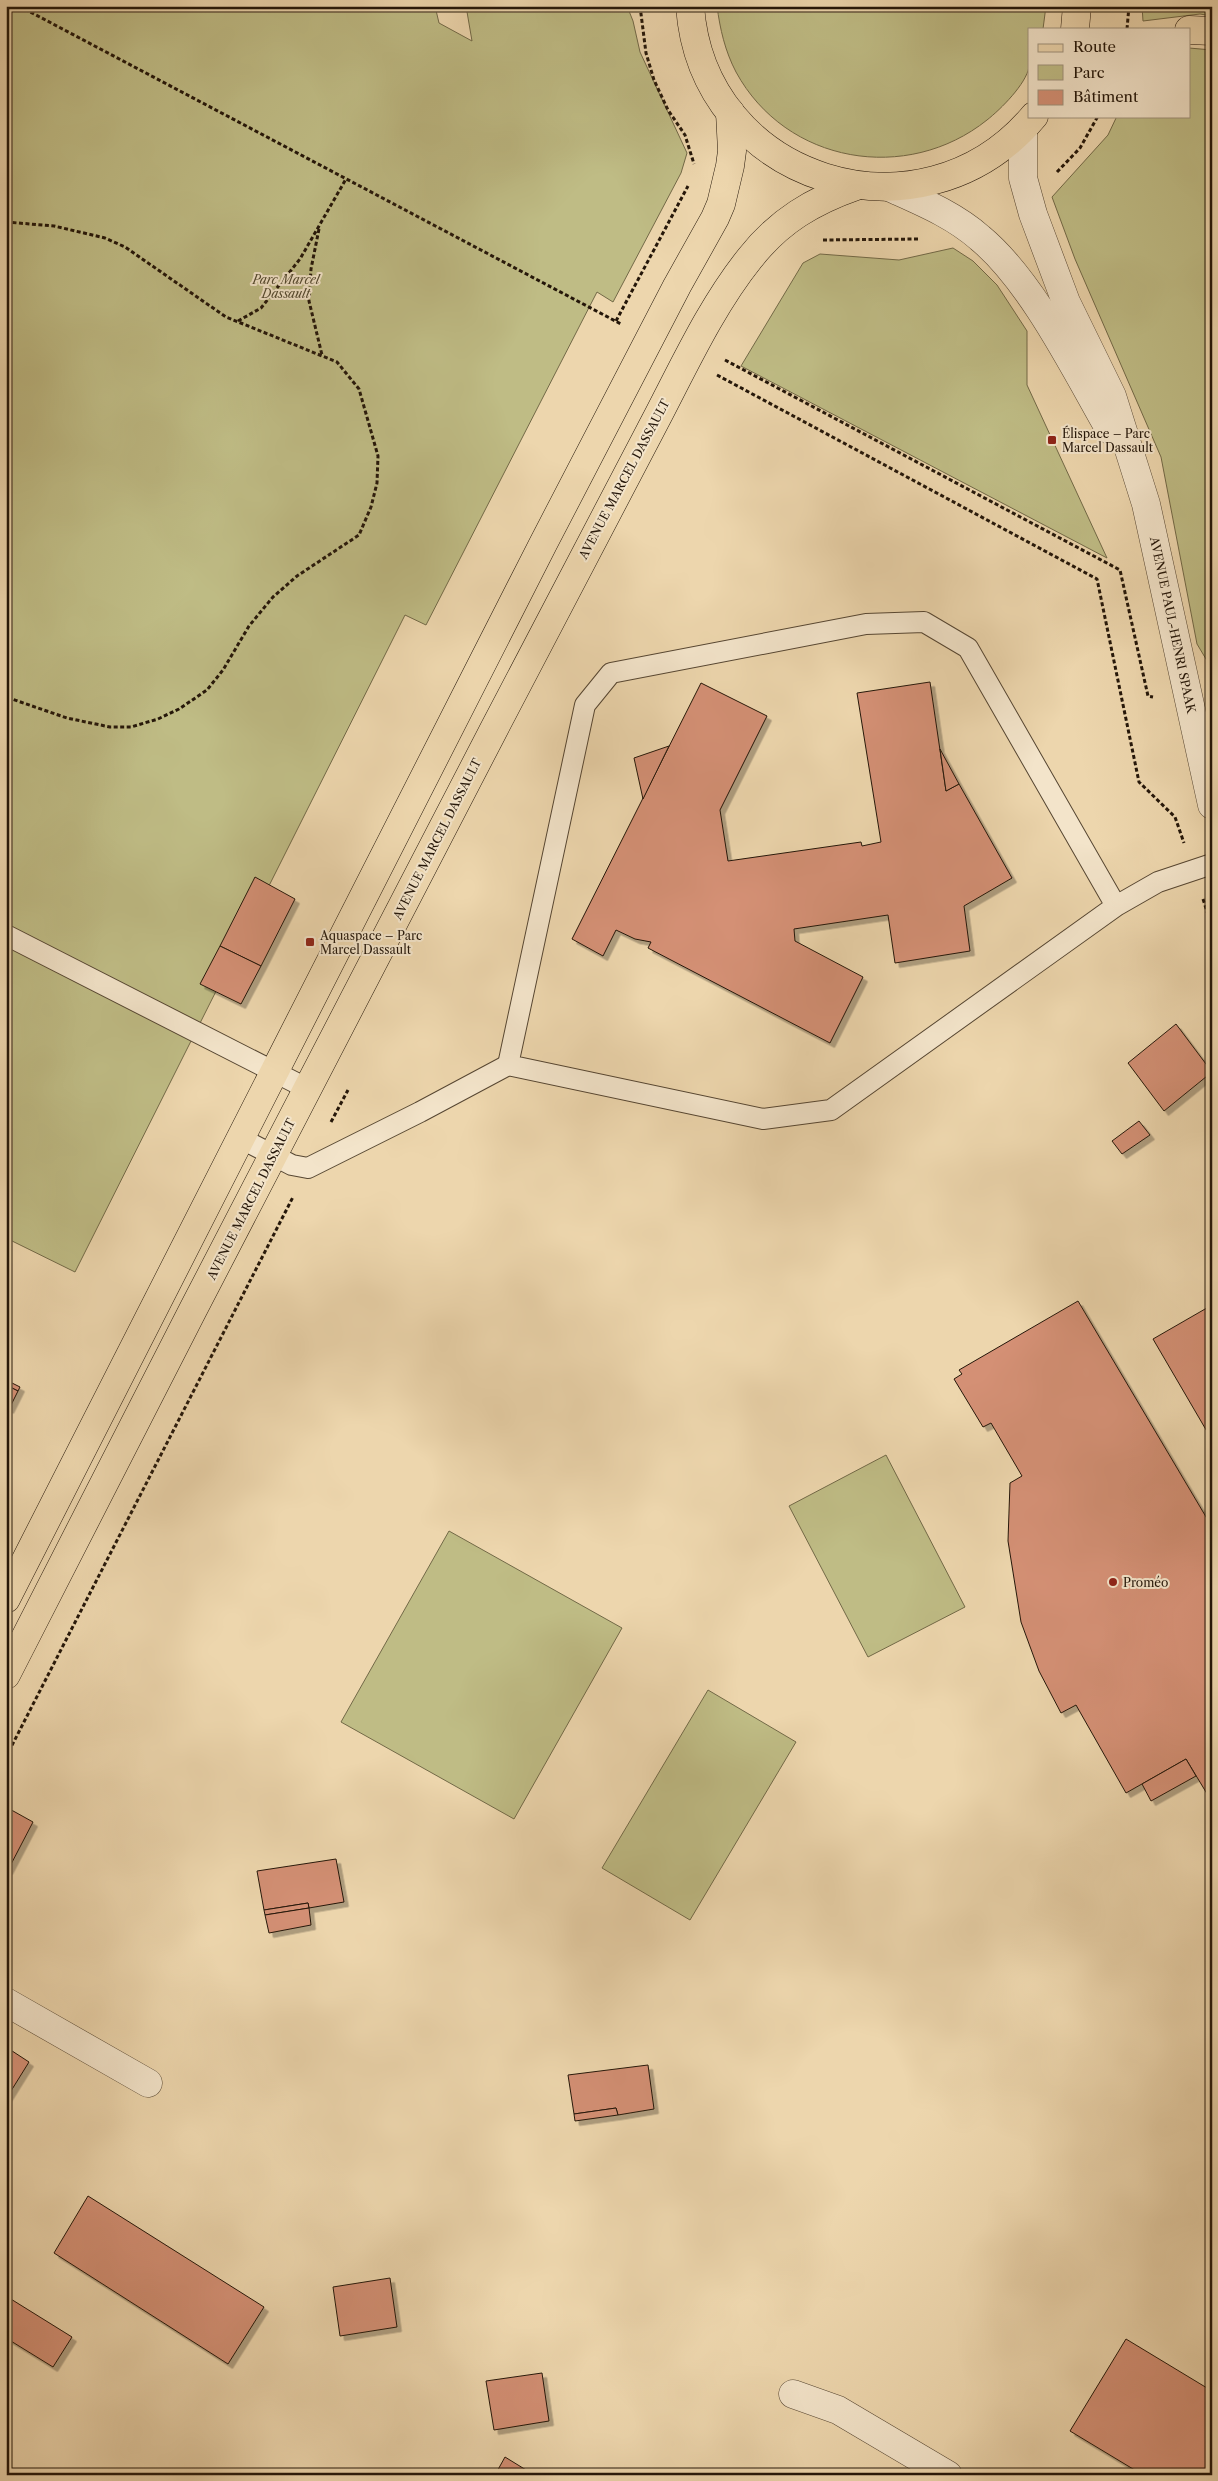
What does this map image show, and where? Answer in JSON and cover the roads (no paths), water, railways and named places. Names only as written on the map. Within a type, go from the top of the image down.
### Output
[{"type":"main road","points":[[1074,28],[1078,6]]},
{"type":"main road","points":[[691,18],[709,79],[730,112],[756,140],[786,161],[820,177],[856,186],[890,188],[930,182],[956,174],[992,155],[1028,123]]},
{"type":"main road","points":[[1190,30],[1212,31]]},
{"type":"main road","points":[[6,1599],[543,544],[721,204],[732,151],[730,112]]},
{"type":"main road","name":"AVENUE MARCEL DASSAULT","points":[[6,1675],[583,556],[720,302],[747,261],[777,228],[820,199],[856,186]]},
{"type":"street","points":[[676,6],[691,18]]},
{"type":"street","name":"AVENUE PAUL-HENRI SPAAK","points":[[1028,123],[1023,178],[1033,214],[1066,302],[1112,396],[1138,476],[1154,530],[1212,805]]},
{"type":"street","name":"AVENUE PAUL-HENRI SPAAK","points":[[890,188],[927,204],[964,226],[985,242],[1004,261],[1048,325],[1138,476]]},
{"type":"street","points":[[6,2002],[148,2083]]},
{"type":"street","points":[[793,2394],[838,2410],[948,2475]]},
{"type":"lane","points":[[508,1065],[586,705],[612,673],[866,624],[924,622],[968,648],[1116,906]]},
{"type":"lane","points":[[240,1138],[292,1165],[308,1168],[508,1065],[762,1119],[832,1110],[1116,906],[1158,882],[1203,867]]},
{"type":"lane","points":[[6,935],[308,1089]]},
{"type":"place","name":"Élispace – Parc Marcel Dassault","points":[[1052,440]]},
{"type":"place","name":"Aquaspace – Parc Marcel Dassault","points":[[310,942]]},
{"type":"place","name":"Proméo","points":[[1113,1582]]},
{"type":"park label","name":"Parc Marcel Dassault","points":[[286,286]]}]
